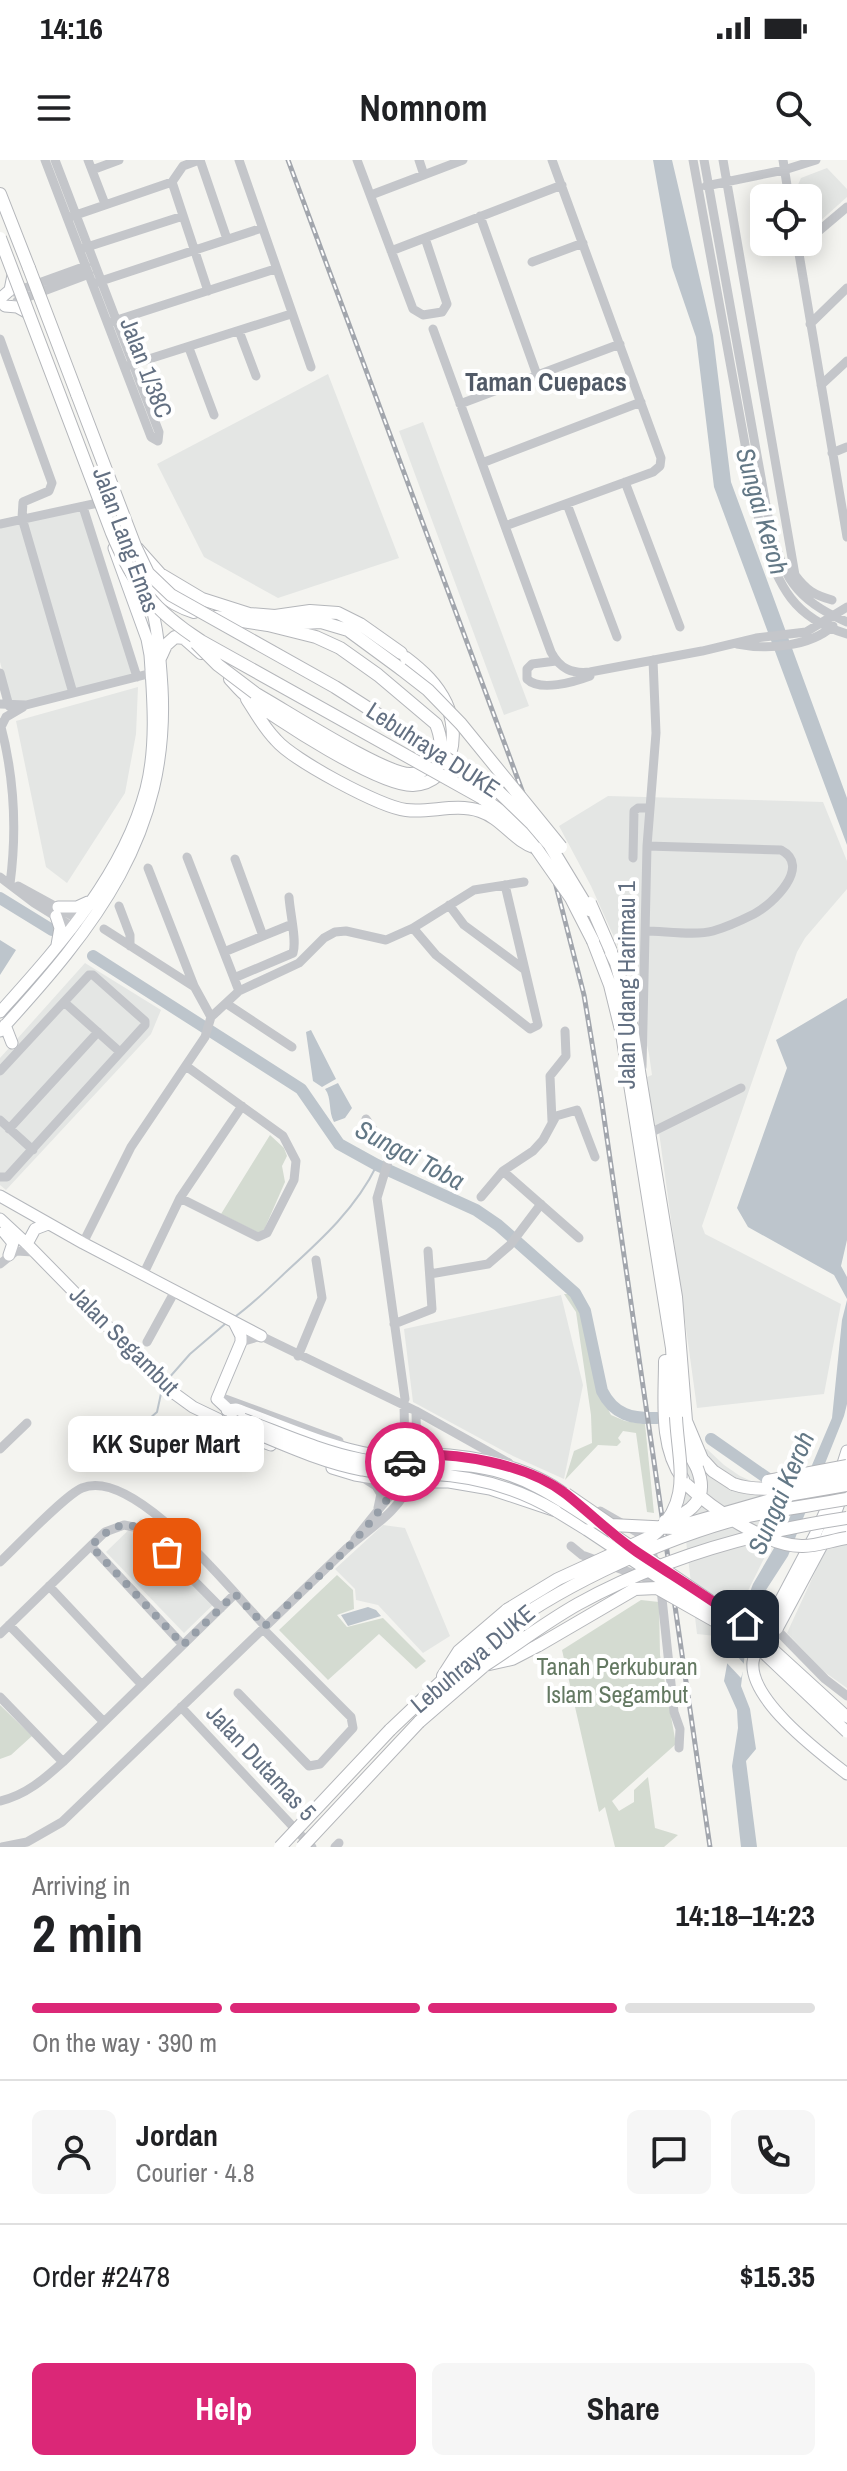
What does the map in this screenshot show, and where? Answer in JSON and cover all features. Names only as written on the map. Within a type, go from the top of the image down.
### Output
[{"type":"highway","name":"Lebuhraya DUKE","points":[[0,194],[148,573],[171,595],[335,687],[483,780],[515,806],[541,833],[560,860],[611,951],[629,1010],[676,1297],[680,1415]]},
{"type":"highway","name":"Lebuhraya DUKE","points":[[0,239],[121,554],[140,589],[172,622],[482,798],[522,828],[571,898],[588,929],[613,997],[672,1348],[680,1415]]},
{"type":"highway","points":[[135,546],[160,574],[202,599],[224,607],[263,616],[310,611],[338,613],[360,624],[436,684],[448,706],[452,726],[450,761],[429,781],[415,785],[397,784],[345,759],[250,694],[184,638],[175,637],[166,645],[161,656]]},
{"type":"highway","points":[[135,561],[166,600],[189,610],[316,637],[340,648],[368,667],[436,724],[441,736],[440,752],[428,768],[407,774],[368,758],[250,694],[172,622]]},
{"type":"highway","points":[[192,645],[187,635],[191,621],[200,617],[215,617]]},
{"type":"highway","points":[[268,625],[321,622],[348,630],[440,701],[550,831],[577,876],[611,951]]},
{"type":"highway","points":[[250,694],[277,741],[339,782],[405,810],[464,807],[480,811],[536,848]]},
{"type":"highway","points":[[667,1322],[664,1335],[666,1432],[670,1454],[686,1484],[706,1501],[772,1539],[803,1546],[847,1538]]},
{"type":"highway","points":[[680,1415],[702,1459],[713,1471],[733,1484],[748,1489],[764,1489],[847,1481]]},
{"type":"highway","points":[[634,1527],[678,1517],[688,1512],[699,1498],[701,1478],[684,1444],[680,1415]]},
{"type":"highway","points":[[440,1682],[459,1651],[507,1610],[558,1579],[641,1542],[661,1528],[676,1508],[680,1495],[680,1415]]},
{"type":"highway","points":[[733,1484],[765,1482],[847,1466]]},
{"type":"highway","points":[[566,1494],[611,1525],[673,1528],[847,1481]]},
{"type":"highway","name":"Lebuhraya DUKE","points":[[280,1847],[390,1730],[440,1682],[522,1616],[595,1575],[710,1528],[750,1516],[847,1499]]},
{"type":"highway","name":"Lebuhraya DUKE","points":[[302,1847],[398,1741],[485,1665],[577,1605],[680,1559],[756,1536],[847,1518]]},
{"type":"highway","points":[[828,1534],[847,1528]]},
{"type":"highway","points":[[485,1665],[512,1659],[635,1589],[650,1586],[754,1643]]},
{"type":"main road","name":"Jalan Lang Emas","points":[[0,203],[27,293],[149,596],[161,656],[162,750],[152,801],[135,846],[80,926]]},
{"type":"main road","name":"Jalan Lang Emas","points":[[0,239],[13,274],[27,293],[28,313],[147,639],[152,673],[152,755],[146,787],[129,835],[91,899],[80,926]]},
{"type":"main road","points":[[13,274],[13,285],[2,302],[28,313]]},
{"type":"main road","points":[[53,952],[59,942],[57,912],[77,907],[91,899]]},
{"type":"main road","points":[[0,1012],[80,926]]},
{"type":"main road","points":[[1,1027],[62,961],[80,926]]},
{"type":"main road","points":[[1,1027],[16,994]]},
{"type":"main road","points":[[1,1027],[10,1045]]},
{"type":"main road","name":"Jalan Segambut","points":[[0,1196],[261,1336]]},
{"type":"main road","name":"Jalan Segambut","points":[[0,1219],[171,1391],[193,1407],[211,1417],[242,1423],[358,1459],[391,1464],[460,1465],[503,1473],[543,1489],[745,1624],[847,1717]]},
{"type":"main road","points":[[31,1248],[35,1229],[48,1224]]},
{"type":"main road","points":[[0,1229],[13,1241],[4,1259]]},
{"type":"main road","points":[[193,1407],[207,1407],[217,1397],[241,1342],[239,1329],[234,1322]]},
{"type":"main road","name":"Jalan Segambut","points":[[217,1397],[242,1423],[302,1452],[362,1470],[390,1475],[451,1476],[495,1482],[521,1492],[556,1511],[714,1613],[754,1643],[847,1732]]},
{"type":"main road","points":[[227,1410],[236,1409],[378,1456],[472,1458],[513,1469],[566,1494],[613,1534]]},
{"type":"main road","points":[[211,1417],[228,1429],[352,1474],[405,1482],[449,1482],[502,1493],[556,1511]]},
{"type":"main road","points":[[342,1445],[360,1455],[366,1463],[359,1473],[352,1474]]},
{"type":"main road","points":[[772,1628],[826,1512],[847,1451]]},
{"type":"main road","points":[[418,1455],[420,1477],[425,1482]]},
{"type":"main road","points":[[847,1481],[828,1534],[754,1656],[753,1671],[756,1683],[799,1733],[847,1774]]},
{"type":"street","name":"Jalan 1/38C","points":[[45,160],[72,216]]},
{"type":"street","name":"Jalan 1/38C","points":[[55,160],[92,276],[159,432],[158,441],[151,437],[129,366]]},
{"type":"street","points":[[105,204],[90,165],[119,160]]},
{"type":"street","points":[[208,291],[172,182],[181,163],[199,160],[227,239]]},
{"type":"street","points":[[239,160],[311,367]]},
{"type":"street","points":[[357,160],[413,309],[423,315],[442,312],[447,304],[425,238]]},
{"type":"street","points":[[419,160],[424,175]]},
{"type":"street","points":[[371,195],[463,160]]},
{"type":"street","points":[[505,526],[653,472],[660,466],[661,458],[552,160]]},
{"type":"street","points":[[693,160],[704,186],[722,250],[769,522],[784,572],[801,596],[814,607],[842,614]]},
{"type":"street","points":[[704,160],[704,186],[762,537],[786,595],[825,627],[847,634]]},
{"type":"street","points":[[723,160],[795,575],[806,589],[832,600]]},
{"type":"street","points":[[704,186],[816,160]]},
{"type":"street","points":[[72,216],[172,182]]},
{"type":"street","points":[[391,251],[562,185]]},
{"type":"street","points":[[822,227],[847,207]]},
{"type":"street","points":[[84,248],[183,216]]},
{"type":"street","points":[[480,216],[537,375]]},
{"type":"street","points":[[2,302],[262,228]]},
{"type":"street","points":[[532,262],[583,243]]},
{"type":"street","name":"Jalan 1/38C","points":[[84,248],[92,276]]},
{"type":"street","points":[[803,256],[810,324],[846,531]]},
{"type":"street","points":[[112,322],[275,269]]},
{"type":"street","points":[[810,324],[847,288]]},
{"type":"street","points":[[129,366],[291,314]]},
{"type":"street","points":[[433,329],[534,607],[556,661],[565,669],[580,673],[735,644],[807,636],[842,614]]},
{"type":"street","points":[[239,331],[256,376]]},
{"type":"street","points":[[0,339],[52,488],[23,502],[22,518],[73,693]]},
{"type":"street","points":[[460,404],[620,344]]},
{"type":"street","points":[[189,348],[214,415]]},
{"type":"street","points":[[821,385],[847,361]]},
{"type":"street","points":[[482,463],[641,402]]},
{"type":"street","points":[[754,432],[770,429]]},
{"type":"street","points":[[832,453],[847,447]]},
{"type":"street","points":[[625,482],[680,627]]},
{"type":"street","points":[[0,524],[98,503]]},
{"type":"street","points":[[567,504],[617,637]]},
{"type":"street","points":[[83,507],[137,677]]},
{"type":"street","name":"Jalan Udang Harimau 1","points":[[653,660],[656,733],[647,846],[642,1065],[679,1307]]},
{"type":"street","points":[[556,661],[532,664],[526,672],[527,679],[532,684],[568,683],[608,669]]},
{"type":"street","points":[[556,683],[563,680],[565,669]]},
{"type":"street","points":[[0,673],[4,705],[26,705],[152,673]]},
{"type":"street","points":[[26,705],[6,717],[1,725],[14,828],[6,881],[34,903],[80,926]]},
{"type":"street","points":[[633,858],[635,809],[649,808]]},
{"type":"street","points":[[645,931],[711,932],[754,914],[766,906],[792,877],[793,862],[789,854],[781,850],[647,846]]},
{"type":"street","points":[[187,857],[239,991]]},
{"type":"street","points":[[235,859],[263,936]]},
{"type":"street","points":[[148,868],[210,1019]]},
{"type":"street","points":[[83,1243],[131,1147],[205,1037],[210,1019],[239,991],[299,963],[324,938],[335,932],[346,931],[386,940],[413,928],[474,890],[524,882]]},
{"type":"street","points":[[413,928],[436,955],[530,1029],[538,1025],[505,885]]},
{"type":"street","points":[[234,978],[293,953],[296,944],[290,925],[289,897]]},
{"type":"street","points":[[449,905],[464,925],[525,970]]},
{"type":"street","points":[[119,906],[130,935],[130,946]]},
{"type":"street","points":[[224,952],[290,925]]},
{"type":"street","points":[[104,929],[194,986]]},
{"type":"street","points":[[293,953],[299,963]]},
{"type":"street","points":[[0,1071],[10,1045],[64,1002],[89,975],[93,975],[145,1021],[145,1025],[33,1150],[7,1177],[0,1177]]},
{"type":"street","points":[[64,1002],[120,1052]]},
{"type":"street","points":[[227,1004],[292,1047]]},
{"type":"street","points":[[481,1197],[503,1171],[533,1151],[548,1135],[552,1121],[550,1076],[566,1056],[565,1031]]},
{"type":"street","points":[[9,1129],[98,1032]]},
{"type":"street","points":[[180,1198],[258,1237],[267,1233],[294,1180],[296,1161],[283,1136],[186,1066]]},
{"type":"street","points":[[652,1132],[741,1088]]},
{"type":"street","points":[[143,1275],[180,1198],[242,1106]]},
{"type":"street","points":[[552,1121],[556,1116],[577,1110],[595,1157]]},
{"type":"street","points":[[366,1119],[390,1155],[377,1198],[405,1403],[418,1455]]},
{"type":"street","points":[[0,1120],[33,1150]]},
{"type":"street","points":[[503,1171],[579,1238]]},
{"type":"street","points":[[430,1274],[488,1264],[519,1235],[541,1204]]},
{"type":"street","points":[[4,1259],[31,1248]]},
{"type":"street","points":[[394,1324],[432,1309],[428,1251]]},
{"type":"street","points":[[298,1356],[322,1298],[316,1260]]},
{"type":"street","points":[[147,1342],[175,1291]]},
{"type":"street","points":[[241,1342],[261,1336]]},
{"type":"street","name":"Jalan Segambut","points":[[261,1336],[298,1356],[405,1403]]},
{"type":"street","points":[[217,1397],[342,1445]]},
{"type":"street","points":[[405,1403],[508,1463],[554,1480],[588,1504],[644,1536],[652,1548],[659,1583],[674,1712],[680,1729],[679,1748]]},
{"type":"street","points":[[352,1544],[386,1517],[418,1455],[416,1411]]},
{"type":"street","points":[[0,1449],[27,1423]]},
{"type":"street","points":[[352,1474],[373,1484],[381,1494],[375,1515]]},
{"type":"street","points":[[2,1847],[27,1842],[62,1822],[352,1544],[405,1482]]},
{"type":"street","points":[[0,1562],[78,1489],[99,1485],[116,1489],[149,1507],[351,1717],[353,1728],[320,1764],[309,1766],[238,1693]]},
{"type":"street","points":[[0,1634],[105,1532],[119,1526],[143,1529],[221,1608]]},
{"type":"street","points":[[91,1546],[183,1645]]},
{"type":"street","points":[[571,1546],[582,1555],[659,1583]]},
{"type":"street","points":[[49,1586],[142,1685]]},
{"type":"street","points":[[0,1801],[37,1785],[235,1594]]},
{"type":"street","points":[[9,1625],[104,1722]]},
{"type":"street","points":[[772,1628],[847,1696]]},
{"type":"street","points":[[0,1697],[63,1762]]},
{"type":"street","name":"Jalan Dutamas 5","points":[[181,1707],[312,1847]]},
{"type":"shaded area","points":[[653,160],[672,160],[713,335],[731,482],[847,798],[847,845],[714,487],[696,337],[672,267]]},
{"type":"shaded area","points":[[827,168],[847,189],[847,197],[822,219],[822,184],[798,184],[801,178]]},
{"type":"shaded area","points":[[328,374],[399,558],[278,598],[204,557],[157,464]]},
{"type":"shaded area","points":[[423,422],[529,706],[504,715],[399,431]]},
{"type":"shaded area","points":[[81,510],[134,675],[26,703],[11,703],[0,662],[0,526]]},
{"type":"shaded area","points":[[138,687],[136,734],[125,793],[67,883],[46,867],[16,721]]},
{"type":"shaded area","points":[[608,796],[823,802],[847,861],[847,889],[805,938],[797,952],[702,1226],[705,1234],[841,1304],[824,1394],[697,1408],[658,1125],[654,1126],[647,1077],[652,1075],[649,1054],[631,975],[591,886],[559,826]]},
{"type":"shaded area","points":[[0,940],[16,950],[0,975]]},
{"type":"shaded area","points":[[85,963],[161,1010],[151,1034],[6,1190],[0,1185],[0,1058]]},
{"type":"shaded area","points":[[847,998],[847,1240],[841,1266],[847,1277],[847,1299],[834,1275],[748,1227],[737,1208],[787,1068],[776,1040]]},
{"type":"shaded area","points":[[311,1030],[336,1079],[322,1087],[313,1081],[306,1032]]},
{"type":"shaded area","points":[[338,1083],[352,1108],[345,1118],[334,1122],[325,1089]]},
{"type":"shaded area","points":[[561,1295],[583,1385],[564,1479],[513,1456],[413,1402],[404,1329]]},
{"type":"shaded area","points":[[847,1300],[847,1404],[844,1416],[788,1556],[766,1590],[745,1653],[741,1686],[750,1709],[756,1749],[746,1761],[757,1847],[741,1847],[732,1766],[738,1728],[737,1710],[724,1681],[728,1659],[753,1584],[784,1531],[832,1418],[842,1320]]},
{"type":"shaded area","points":[[707,1449],[740,1476],[793,1500],[725,1637],[697,1634],[677,1464]]},
{"type":"shaded area","points":[[141,1518],[218,1600],[184,1633],[106,1552]]},
{"type":"shaded area","points":[[383,1525],[405,1528],[450,1636],[423,1653],[378,1605],[356,1600],[355,1589],[335,1569]]},
{"type":"shaded area","points":[[847,1543],[847,1688],[823,1671],[787,1633],[828,1544]]},
{"type":"shaded area","points":[[368,1607],[381,1616],[348,1626],[341,1615]]},
{"type":"green space","points":[[270,1135],[284,1148],[287,1156],[282,1166],[285,1182],[264,1230],[259,1233],[221,1214]]},
{"type":"green space","points":[[564,1294],[571,1294],[583,1314],[597,1388],[611,1415],[645,1424],[654,1513],[647,1512],[636,1433],[623,1431],[617,1446],[598,1445],[565,1480],[574,1451],[592,1443],[591,1415],[576,1312]]},
{"type":"green space","points":[[337,1575],[353,1590],[354,1609],[337,1615],[347,1627],[383,1618],[426,1661],[416,1669],[379,1634],[328,1680],[279,1630]]},
{"type":"green space","name":"Tanah Perkuburan Islam Segambut","points":[[641,1600],[659,1602],[660,1655],[676,1744],[612,1801],[619,1811],[634,1802],[634,1790],[648,1777],[655,1828],[678,1835],[664,1847],[615,1847],[605,1807],[599,1812],[562,1650]]},
{"type":"green space","points":[[0,1705],[32,1736],[11,1755],[0,1759]]},
{"type":"pier","points":[[728,1646],[745,1665],[741,1678],[725,1661]]},
{"type":"waterway","name":"Sungai Toba","points":[[0,898],[52,930]]},
{"type":"waterway","name":"Sungai Toba","points":[[93,956],[301,1089],[339,1144],[377,1165],[476,1210],[498,1225],[575,1293],[585,1311],[602,1391],[607,1399],[625,1414],[657,1418]]},
{"type":"waterway","points":[[236,1316],[337,1222],[369,1181],[377,1165]]},
{"type":"waterway","points":[[168,1379],[190,1354],[225,1324]]},
{"type":"waterway","points":[[109,1454],[157,1412],[162,1389]]},
{"type":"waterway","name":"Sungai Toba","points":[[711,1439],[777,1485]]},
{"type":"railway","points":[[288,160],[553,874],[584,995],[710,1847]]},
{"type":"way so far","points":[[167,1552],[143,1529],[124,1525],[105,1532],[91,1546],[183,1645],[235,1594],[265,1626],[352,1544],[396,1488],[405,1462]]},
{"type":"place","name":"KK Super Mart","points":[[167,1552]]},
{"type":"district","name":"Taman Cuepacs","points":[[546,382]]},
{"type":"route","points":[[405,1462],[407,1455],[418,1454],[472,1458],[545,1482],[566,1494],[594,1520],[637,1552],[745,1624]]},
{"type":"water label","name":"Sungai Keroh","points":[[762,511]]},
{"type":"water label","name":"Sungai Keroh","points":[[781,1493]]}]
